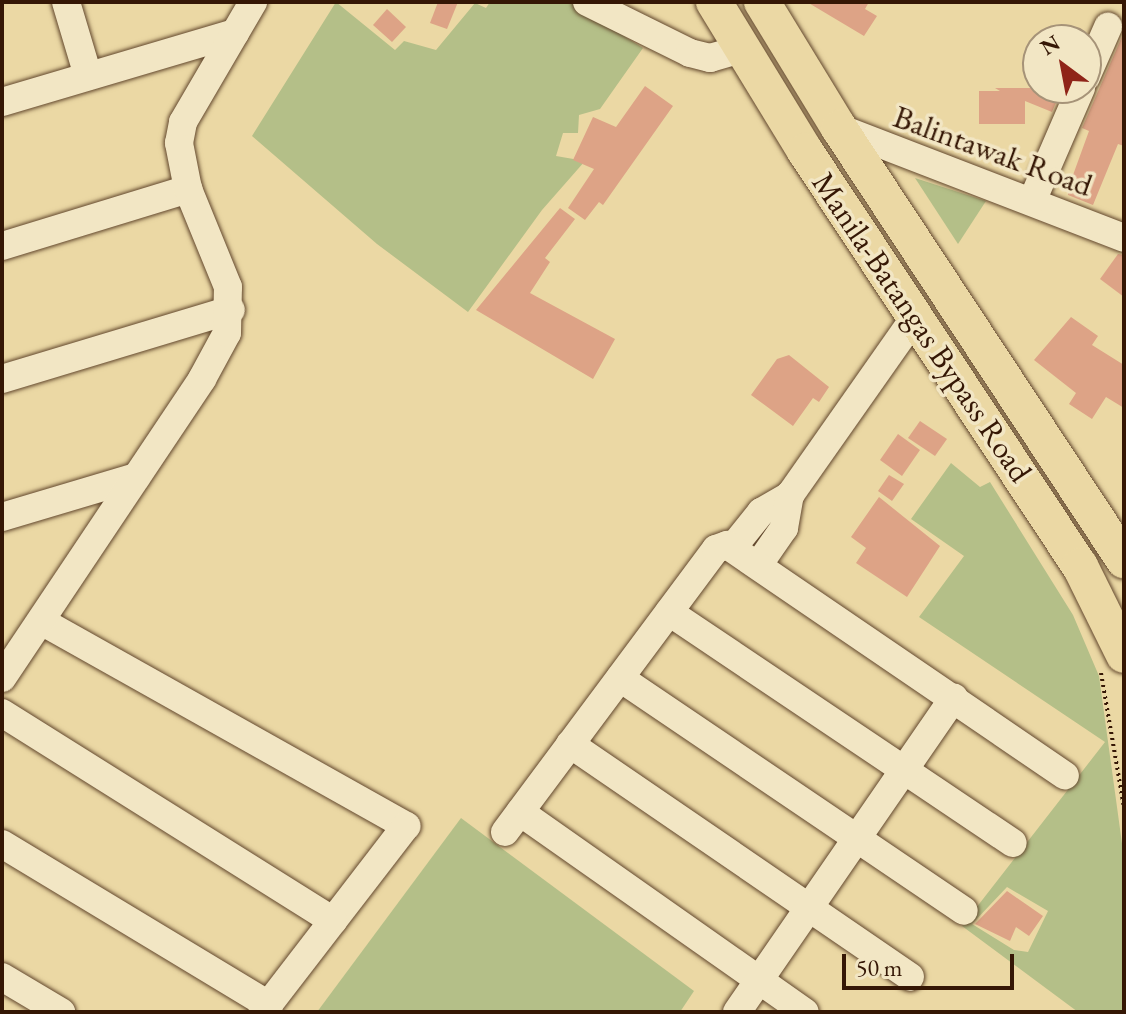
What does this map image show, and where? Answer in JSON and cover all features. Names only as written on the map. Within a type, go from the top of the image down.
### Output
[{"type":"main road","name":"Manila-Batangas Bypass Road","points":[[714,2],[1080,566],[1110,658]]},
{"type":"main road","name":"Manila-Batangas Bypass Road","points":[[762,2],[839,128],[1124,560]]},
{"type":"street","points":[[66,2],[88,76]]},
{"type":"street","points":[[2,678],[11,653],[41,621],[219,353],[231,310],[220,258],[181,168],[183,122],[253,2]]},
{"type":"street","points":[[587,2],[690,53],[710,58],[742,49]]},
{"type":"street","points":[[1102,41],[1108,27]]},
{"type":"street","points":[[2,102],[235,33]]},
{"type":"street","points":[[1033,199],[1074,104]]},
{"type":"street","name":"Balintawak Road","points":[[839,128],[1033,199],[1124,238]]},
{"type":"street","points":[[2,246],[188,189]]},
{"type":"street","points":[[2,379],[231,310]]},
{"type":"street","points":[[733,547],[761,512],[790,495],[916,316]]},
{"type":"street","points":[[2,517],[136,477]]},
{"type":"street","points":[[759,564],[784,528],[790,495]]},
{"type":"street","points":[[805,1012],[512,822],[716,549],[733,547],[1065,776]]},
{"type":"street","points":[[669,612],[1013,843]]},
{"type":"street","points":[[2,844],[266,1008],[406,826],[41,621]]},
{"type":"street","points":[[620,678],[964,911]]},
{"type":"street","points":[[737,1012],[806,907],[954,698]]},
{"type":"street","points":[[2,713],[333,921]]},
{"type":"street","points":[[570,744],[910,977]]},
{"type":"street","points":[[2,977],[61,1012]]},
{"type":"path","points":[[1110,658],[1109,701],[1124,807]]},
{"type":"green space","points":[[336,2],[395,50],[404,41],[436,50],[475,3],[486,8],[490,2],[569,2],[643,48],[600,109],[579,115],[578,133],[563,133],[556,156],[585,161],[542,210],[468,312],[377,244],[252,136]]},
{"type":"green space","points":[[915,178],[986,201],[958,244]]},
{"type":"green space","points":[[951,463],[980,487],[990,482],[1073,615],[1099,676],[1124,858],[1124,1012],[1078,1012],[962,926],[1105,742],[919,617],[964,556],[911,519]],"holes":[[[1007,887],[1048,911],[1028,952],[1014,950],[972,924]]]},
{"type":"green space","points":[[461,818],[694,991],[680,1012],[317,1012]]},
{"type":"building","points":[[438,2],[458,2],[447,29],[430,23]]},
{"type":"building","points":[[807,2],[869,2],[865,9],[877,16],[864,36]]},
{"type":"building","points":[[387,9],[406,27],[392,42],[373,25]]},
{"type":"building","points":[[1124,32],[1124,146],[1118,144],[1093,205],[1068,195],[1089,131],[1082,128],[1092,104],[1102,104],[1102,82]]},
{"type":"building","points":[[645,86],[673,106],[603,205],[599,202],[585,220],[568,208],[594,169],[573,160],[593,117],[616,127]]},
{"type":"building","points":[[995,88],[1022,88],[1025,124],[979,124],[979,91],[1000,91]]},
{"type":"building","points":[[1032,104],[1055,104],[1052,112]]},
{"type":"building","points":[[560,208],[575,219],[545,258],[550,262],[530,293],[615,339],[593,379],[476,310]]},
{"type":"building","points":[[1118,254],[1124,255],[1124,297],[1100,279]]},
{"type":"building","points":[[1071,317],[1098,336],[1092,345],[1124,365],[1124,408],[1106,397],[1092,419],[1069,404],[1076,393],[1034,360]]},
{"type":"building","points":[[789,355],[829,387],[819,402],[813,398],[793,426],[751,395],[777,359]]},
{"type":"building","points":[[920,421],[947,439],[935,456],[908,438]]},
{"type":"building","points":[[898,434],[920,450],[902,476],[880,460]]},
{"type":"building","points":[[889,475],[904,484],[892,501],[878,491]]},
{"type":"building","points":[[879,497],[940,546],[907,597],[856,563],[866,548],[851,537]]},
{"type":"building","points":[[1007,891],[1043,916],[1029,936],[1016,927],[1010,941],[975,924]]}]
